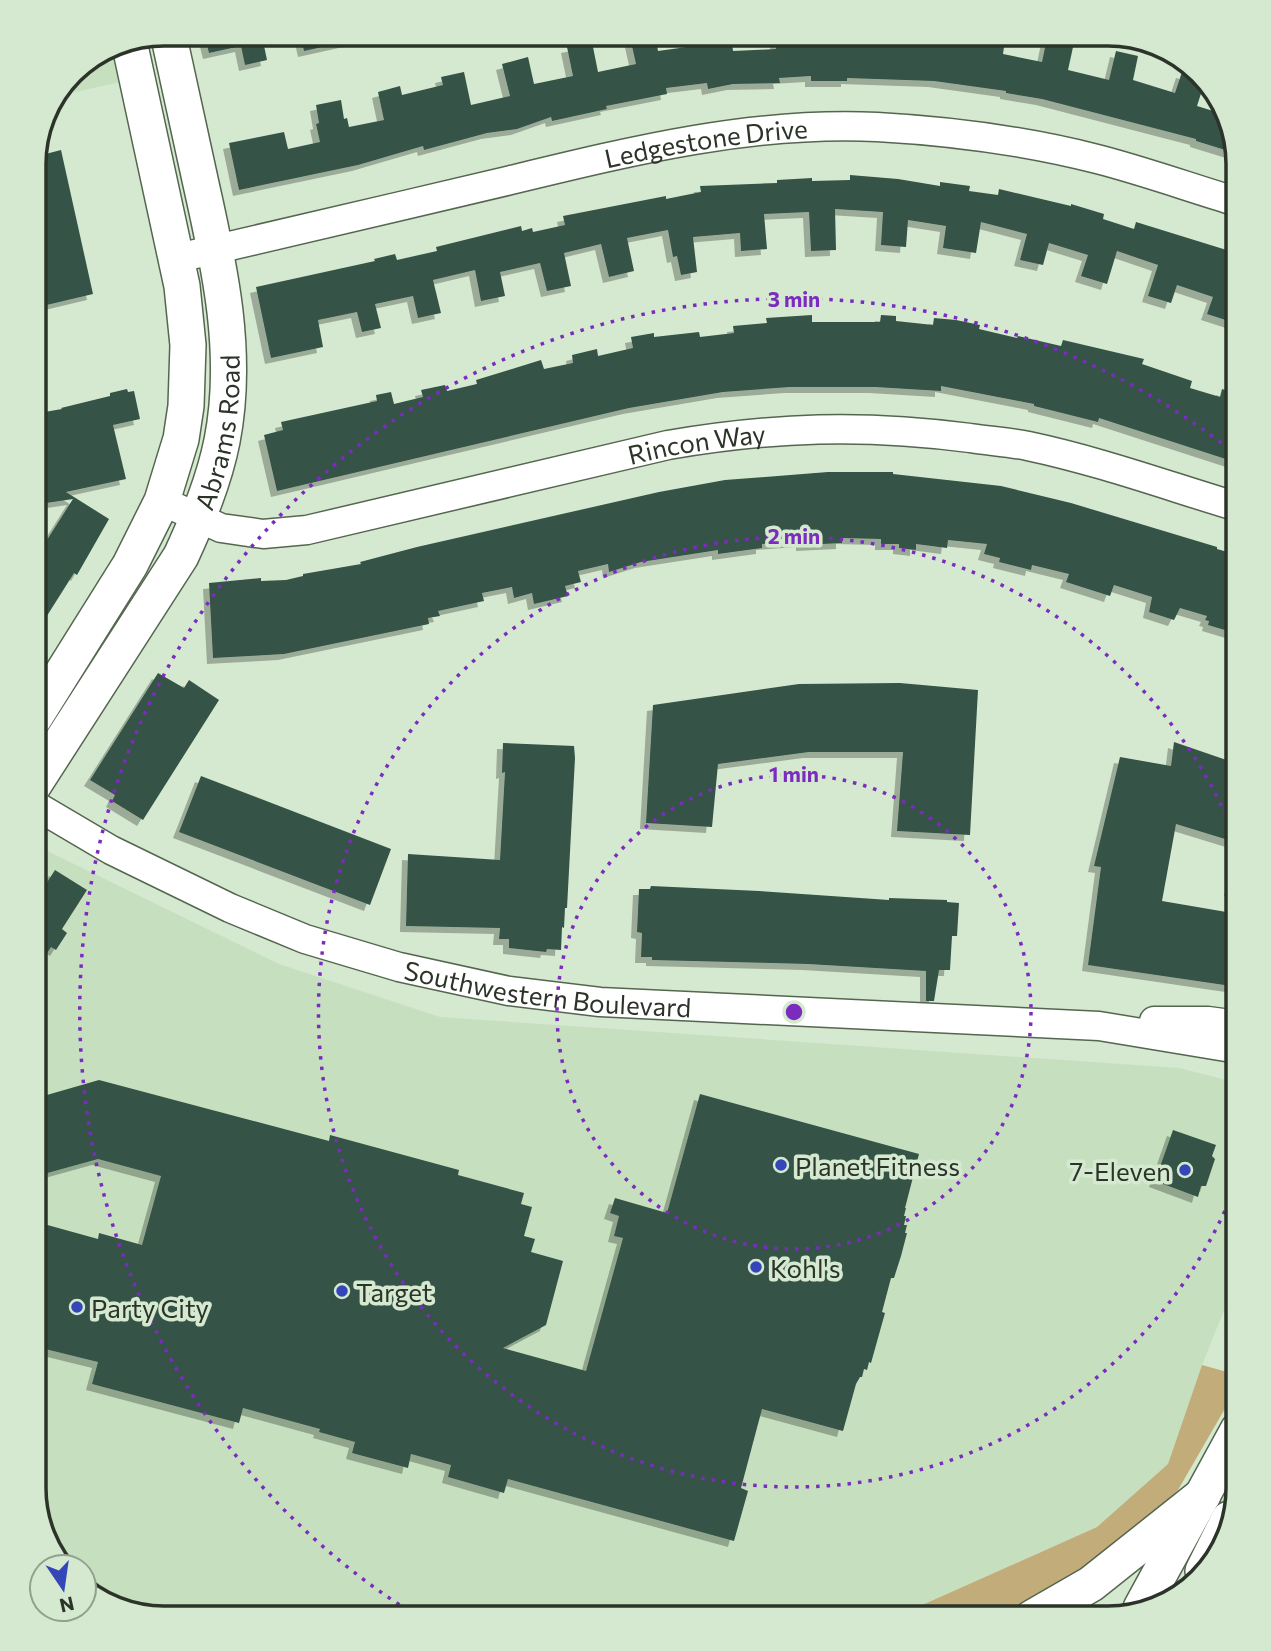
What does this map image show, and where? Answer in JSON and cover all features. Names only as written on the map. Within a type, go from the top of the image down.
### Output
[{"type":"main road","name":"Abrams Road","points":[[46,766],[181,556],[213,478],[222,441],[228,386],[226,313],[216,249],[171,46]]},
{"type":"main road","name":"Abrams Road","points":[[46,699],[130,565],[162,501],[181,439],[188,381],[186,315],[178,258],[132,50]]},
{"type":"main road","points":[[188,381],[228,386]]},
{"type":"main road","points":[[1146,1598],[1226,1452]]},
{"type":"main road","points":[[1053,1606],[1091,1584],[1203,1494]]},
{"type":"street","name":"Ledgestone Drive","points":[[178,258],[624,153],[706,137],[792,129],[888,128],[943,132],[1025,144],[1097,159],[1226,198]]},
{"type":"street","name":"Rincon Way","points":[[162,501],[221,528],[263,534],[307,530],[667,445],[725,435],[789,429],[851,428],[934,433],[1026,446],[1226,503]]},
{"type":"street","name":"Southwestern Boulevard","points":[[46,812],[111,850],[230,908],[305,939],[399,967],[509,991],[600,1002],[1099,1026],[1226,1047]]},
{"type":"street","name":"Southwestern Boulevard","points":[[1099,1026],[1153,1021],[1208,1021],[1226,1024]]},
{"type":"shaded area","points":[[114,56],[120,82],[69,93],[98,65]]},
{"type":"shaded area","points":[[46,850],[279,964],[440,1017],[1179,1068],[1226,1080],[1226,1306],[1202,1365],[1168,1464],[1097,1527],[920,1606],[164,1606],[133,1601],[99,1587],[98,1553],[65,1553],[54,1533],[47,1503]]},
{"type":"shaded area","points":[[1202,1365],[1226,1372],[1226,1407],[1178,1490],[1118,1551],[1037,1606],[920,1606],[1097,1527],[1168,1464]]},
{"type":"building","points":[[207,46],[241,46],[209,53]]},
{"type":"building","points":[[241,46],[264,46],[267,60],[245,65]]},
{"type":"building","points":[[303,46],[327,46],[304,51]]},
{"type":"building","points":[[593,46],[598,72],[636,64],[632,46],[657,46],[658,51],[694,46],[732,46],[733,51],[776,49],[776,46],[1004,46],[1003,54],[1042,62],[1045,46],[1073,46],[1068,70],[1109,80],[1116,51],[1138,56],[1133,80],[1175,93],[1182,73],[1185,75],[1201,92],[1197,106],[1213,111],[1224,150],[1196,139],[1006,91],[934,81],[847,78],[847,81],[811,81],[811,76],[779,78],[780,83],[733,84],[708,89],[707,83],[666,88],[667,94],[606,106],[607,109],[552,121],[551,117],[517,129],[487,133],[424,150],[423,146],[358,165],[239,190],[229,143],[284,132],[288,149],[320,142],[316,105],[341,100],[344,119],[347,118],[349,127],[384,120],[378,92],[400,86],[402,95],[443,85],[441,77],[464,72],[471,105],[510,96],[502,64],[528,57],[534,84],[573,76],[567,47]]},
{"type":"building","points":[[61,150],[93,294],[46,305],[46,156]]},
{"type":"building","points":[[850,175],[940,186],[940,182],[970,186],[969,191],[998,195],[999,189],[1071,204],[1104,214],[1103,219],[1134,229],[1136,222],[1226,250],[1226,320],[1207,314],[1213,297],[1177,285],[1171,303],[1148,296],[1158,265],[1117,251],[1107,284],[1081,276],[1088,255],[1049,243],[1043,265],[1020,260],[1027,234],[981,222],[976,253],[943,248],[946,226],[908,220],[906,247],[881,245],[883,212],[835,209],[836,250],[811,251],[809,212],[764,214],[767,249],[741,251],[740,233],[693,237],[697,272],[681,275],[677,256],[673,257],[668,230],[627,238],[634,271],[609,277],[601,244],[564,253],[571,286],[547,291],[540,263],[500,272],[505,296],[481,301],[475,270],[433,280],[441,313],[418,318],[413,296],[375,304],[381,328],[362,332],[357,312],[318,320],[323,347],[271,358],[256,287],[375,261],[374,259],[395,254],[397,260],[437,251],[436,247],[521,226],[522,231],[532,228],[533,232],[565,225],[563,216],[701,192],[700,186],[777,183],[777,180],[812,178],[812,181],[850,180]]},
{"type":"building","points":[[812,315],[812,322],[880,322],[881,315],[896,316],[896,321],[933,325],[934,318],[956,320],[980,325],[979,329],[1017,338],[1018,336],[1061,346],[1063,340],[1144,359],[1142,364],[1192,381],[1190,388],[1220,397],[1222,389],[1226,390],[1226,459],[1099,418],[1098,422],[1034,404],[941,386],[941,391],[875,387],[790,387],[723,392],[629,408],[277,491],[264,435],[283,430],[281,422],[377,401],[376,395],[391,392],[394,404],[423,397],[421,390],[445,385],[447,391],[477,384],[476,380],[541,360],[544,369],[573,363],[572,355],[597,349],[598,356],[633,348],[631,337],[654,333],[654,337],[699,332],[700,337],[734,333],[733,326],[767,323],[766,318]]},
{"type":"building","points":[[127,389],[128,392],[134,391],[140,419],[113,425],[126,479],[66,492],[109,519],[77,575],[74,573],[46,617],[46,542],[73,499],[46,503],[46,412],[110,396],[110,393]]},
{"type":"building","points":[[828,472],[893,472],[1001,486],[1071,503],[1226,552],[1226,630],[1208,625],[1209,621],[1205,620],[1207,616],[1180,608],[1174,620],[1149,612],[1152,597],[1114,585],[1110,596],[1066,582],[1069,574],[1032,565],[1031,570],[999,562],[1000,558],[984,554],[987,544],[948,540],[947,548],[916,544],[916,550],[899,548],[899,544],[881,544],[881,539],[842,538],[842,543],[802,545],[802,541],[762,544],[762,548],[718,554],[718,550],[641,562],[609,572],[608,564],[578,571],[581,582],[565,586],[568,596],[534,604],[532,593],[514,598],[512,587],[482,593],[484,601],[438,611],[440,616],[428,618],[429,624],[284,654],[213,658],[209,583],[261,578],[261,581],[286,580],[303,574],[361,564],[360,562],[417,547],[659,492],[725,480]]},
{"type":"building","points":[[158,673],[184,688],[189,680],[219,700],[143,820],[112,801],[115,795],[90,780]]},
{"type":"building","points":[[900,683],[978,690],[970,835],[897,831],[903,752],[809,752],[718,764],[712,827],[646,823],[653,705],[799,684]]},
{"type":"building","points":[[1174,742],[1226,760],[1226,839],[1176,824],[1162,901],[1226,912],[1226,985],[1088,965],[1101,867],[1094,866],[1120,757],[1171,766]]},
{"type":"building","points":[[503,743],[574,746],[567,908],[564,928],[562,927],[561,950],[547,949],[546,952],[509,948],[509,939],[499,939],[500,928],[406,926],[408,854],[500,860],[505,772],[502,773]]},
{"type":"building","points":[[201,776],[391,849],[370,905],[179,832]]},
{"type":"building","points":[[55,870],[87,890],[62,929],[67,933],[56,950],[51,947],[46,955],[46,884]]},
{"type":"building","points":[[651,886],[889,900],[947,900],[959,903],[957,936],[952,936],[950,970],[939,970],[934,1001],[926,1001],[926,971],[808,964],[652,960],[652,957],[641,957],[642,933],[637,932],[639,889],[650,889]]},
{"type":"building","points":[[99,1080],[329,1141],[330,1135],[459,1170],[458,1175],[524,1193],[521,1204],[532,1207],[524,1236],[535,1239],[531,1252],[563,1261],[546,1325],[503,1348],[586,1371],[623,1238],[614,1236],[619,1216],[610,1213],[615,1198],[667,1213],[700,1094],[919,1154],[905,1208],[904,1225],[907,1225],[907,1233],[901,1256],[894,1278],[891,1278],[882,1312],[885,1313],[871,1363],[869,1362],[867,1370],[864,1369],[856,1384],[843,1431],[762,1409],[741,1488],[748,1491],[734,1541],[508,1479],[504,1493],[448,1477],[451,1465],[411,1454],[408,1468],[352,1453],[355,1442],[319,1432],[320,1429],[243,1408],[239,1423],[92,1384],[98,1362],[46,1349],[46,1225],[98,1239],[99,1233],[142,1245],[161,1176],[98,1159],[46,1173],[46,1095]]},
{"type":"building","name":"7-Eleven","points":[[1173,1130],[1216,1145],[1212,1156],[1215,1159],[1206,1186],[1201,1186],[1198,1197],[1155,1181]]},
{"type":"place","name":"Planet Fitness","points":[[781,1165]]},
{"type":"place","name":"7-Eleven","points":[[1185,1170]]},
{"type":"place","name":"Kohl's","points":[[756,1267]]},
{"type":"place","name":"Target","points":[[342,1291]]},
{"type":"place","name":"Party City","points":[[77,1307]]}]
